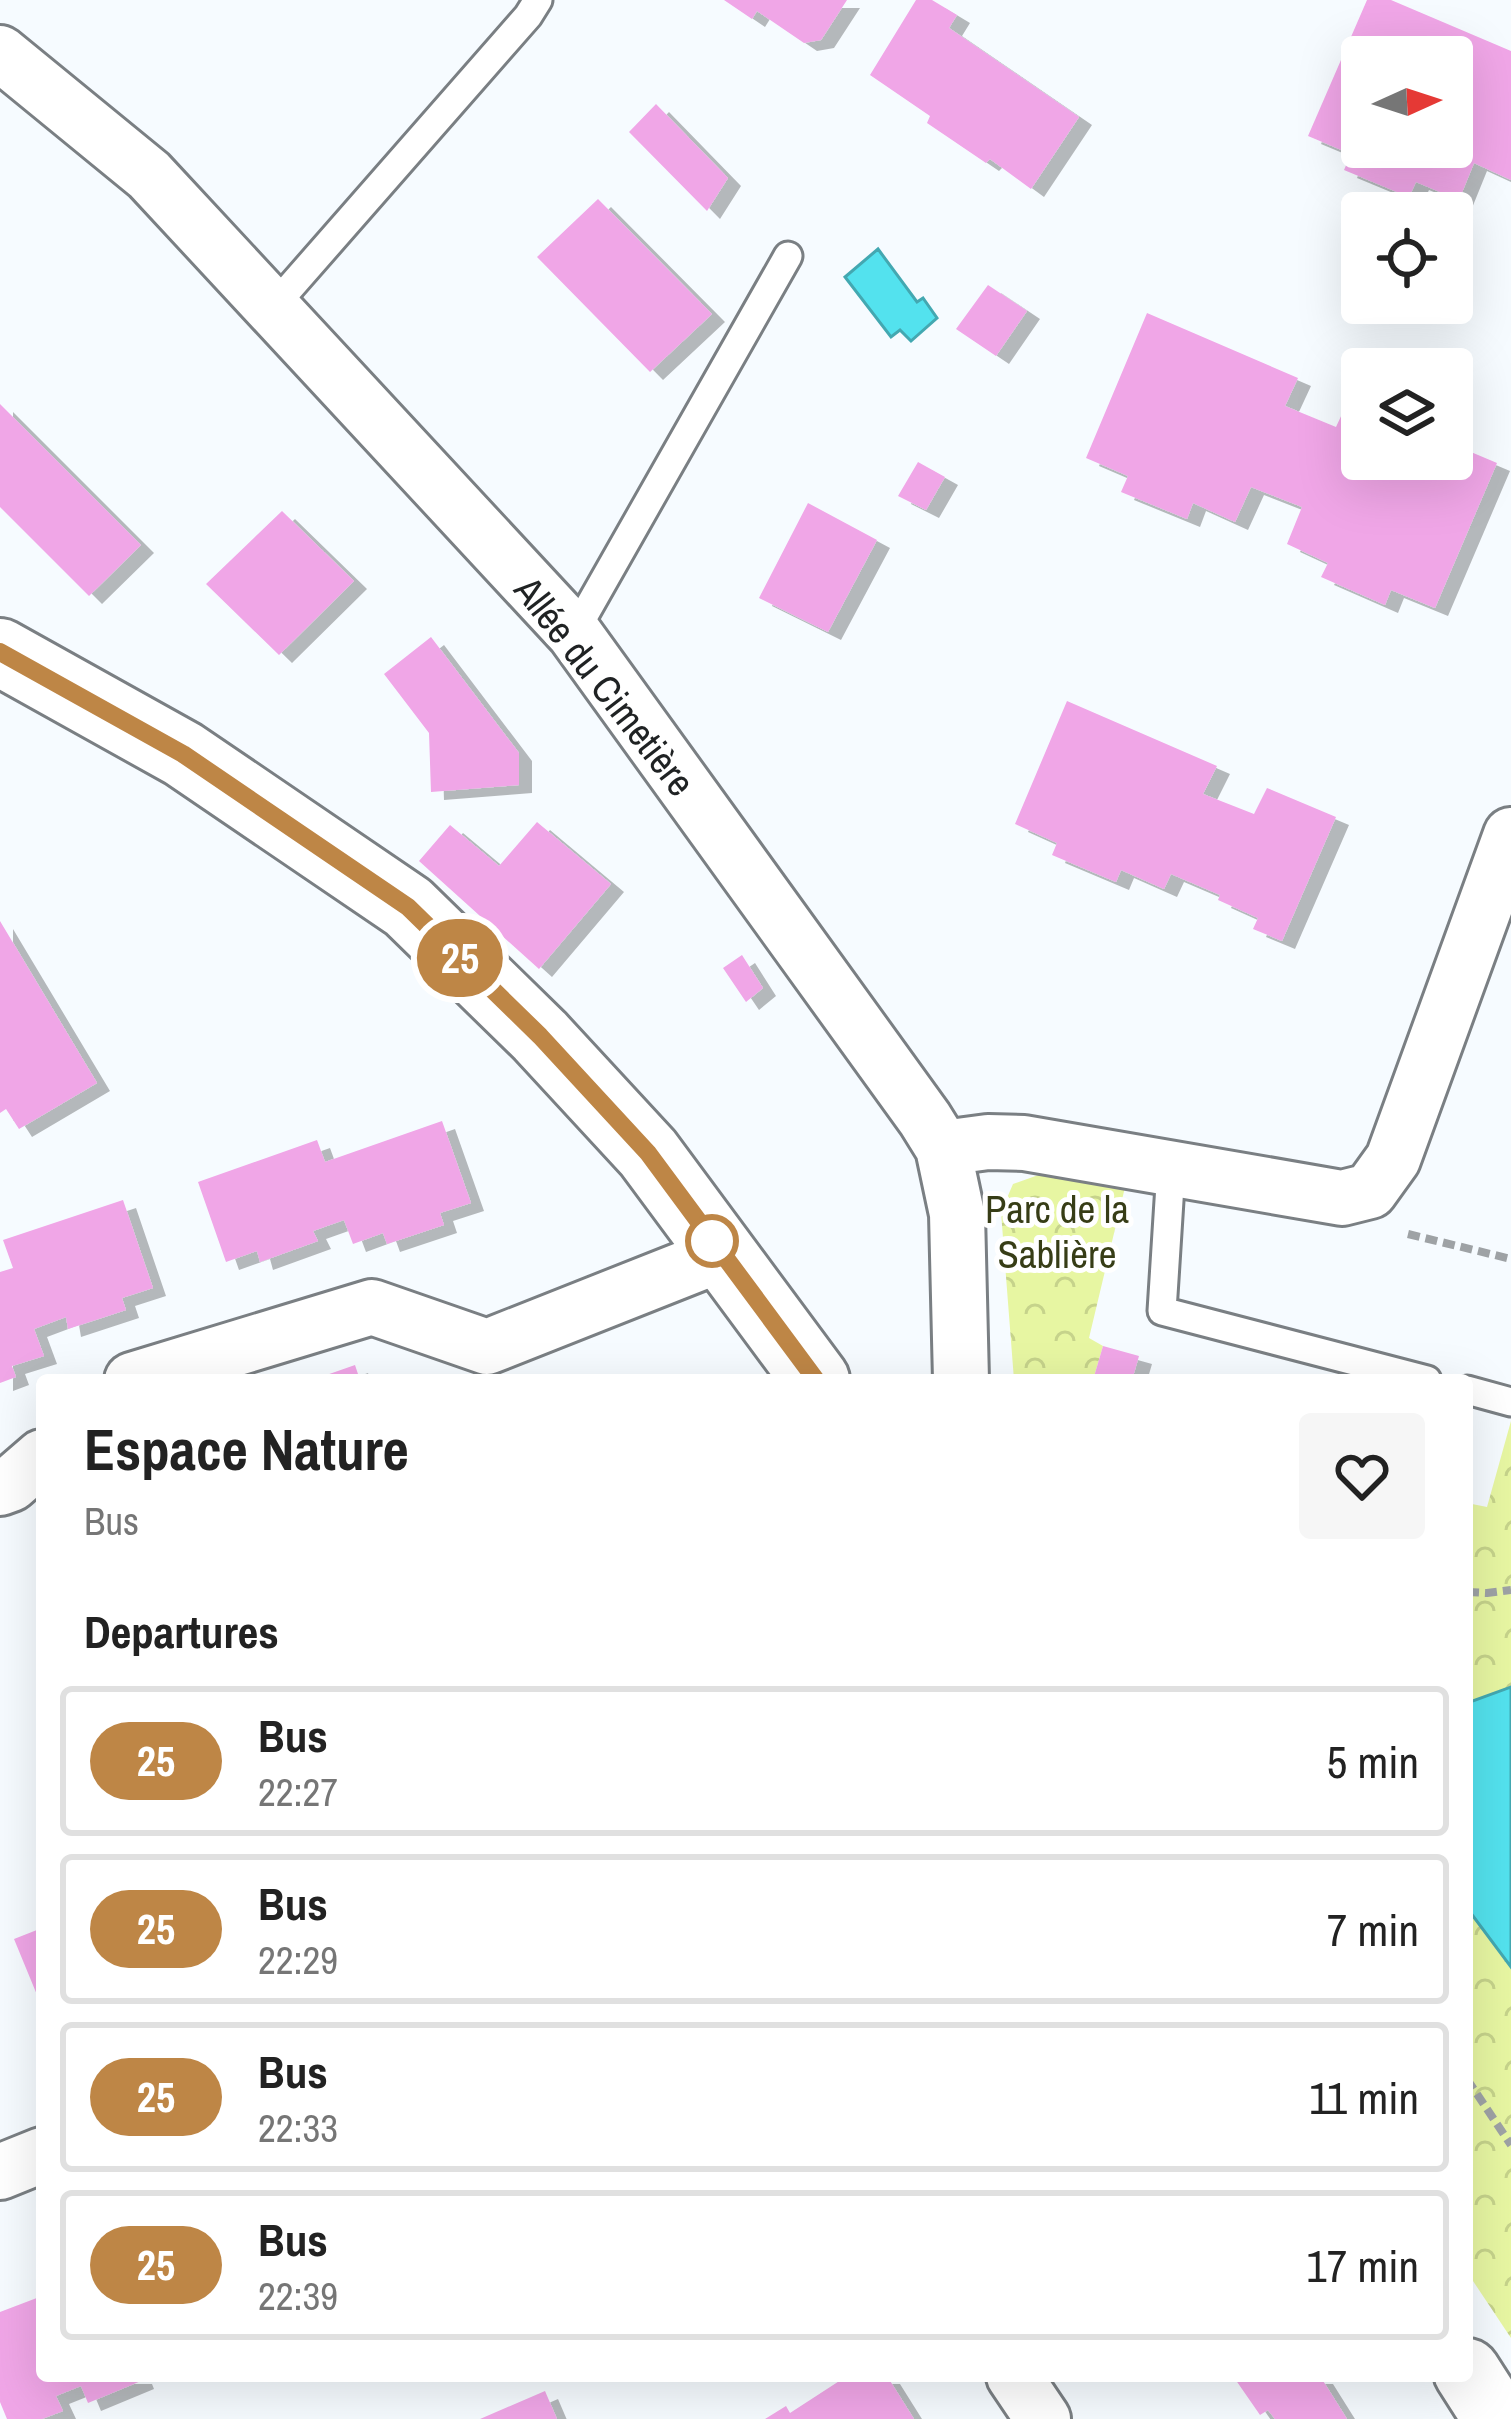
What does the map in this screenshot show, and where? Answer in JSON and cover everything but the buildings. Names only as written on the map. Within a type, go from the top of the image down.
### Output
[{"type":"main road","points":[[0,652],[183,754],[408,907],[540,1036],[648,1153],[812,1374]]},
{"type":"main road","points":[[1473,2381],[1497,2419]]},
{"type":"street","name":"Allée du Cimetière","points":[[0,52],[149,175],[574,633],[943,1148],[958,1214],[961,1374]]},
{"type":"street","points":[[943,1148],[1024,1143],[1342,1198],[1370,1191],[1393,1159],[1511,836]]},
{"type":"street","points":[[151,1374],[372,1306],[487,1347],[722,1254]]},
{"type":"street","points":[[0,1488],[36,1462]]},
{"type":"street","points":[[0,2172],[36,2157]]},
{"type":"street","points":[[1018,2382],[1043,2419]]},
{"type":"lane","points":[[273,307],[538,0]]},
{"type":"lane","points":[[574,633],[788,256]]},
{"type":"lane","points":[[1171,1169],[1162,1311],[1404,1374]]},
{"type":"lane","points":[[1473,1392],[1511,1402]]},
{"type":"path","points":[[1370,1191],[1380,1219],[1400,1232],[1511,1259]]},
{"type":"path","points":[[1473,1592],[1511,1590]]},
{"type":"path","points":[[1473,2088],[1511,2145]]},
{"type":"green space","name":"Parc de la Sablière","points":[[1044,1173],[1126,1183],[1089,1338],[1103,1346],[1095,1374],[1014,1374],[1001,1212],[1013,1184]]},
{"type":"green space","points":[[1511,1421],[1511,2338],[1473,2281],[1473,1504],[1487,1507]]},
{"type":"water","points":[[878,249],[917,302],[923,298],[937,318],[911,341],[900,330],[891,337],[845,277]]},
{"type":"water","points":[[1511,1687],[1511,1967],[1473,1916],[1473,1701]]},
{"type":"bus line","name":"25","points":[[0,652],[183,754],[408,907],[540,1036],[648,1153],[812,1374]]}]
